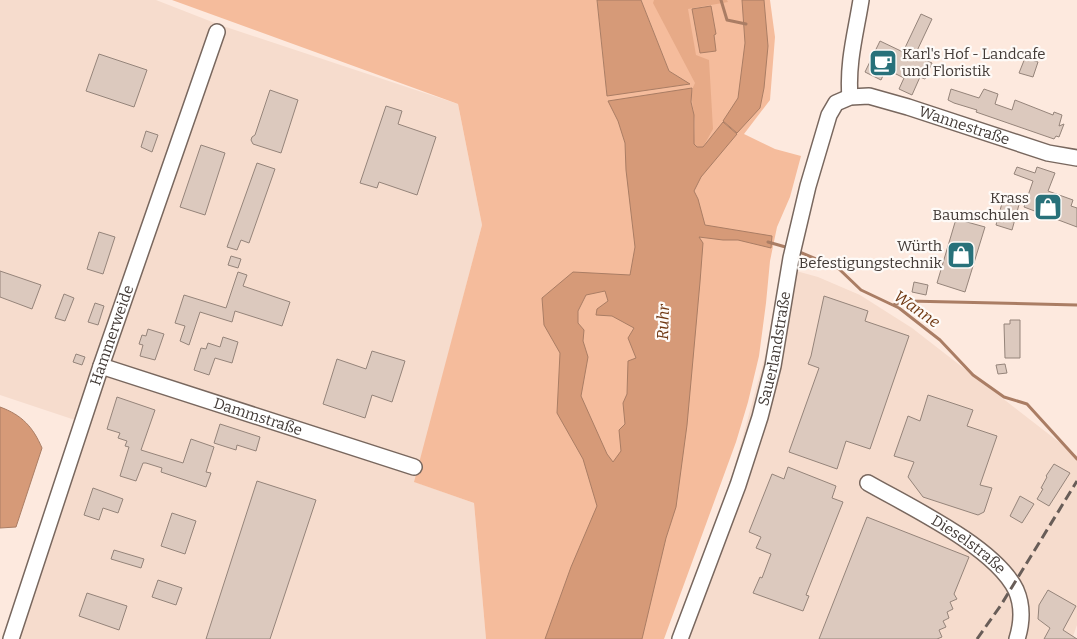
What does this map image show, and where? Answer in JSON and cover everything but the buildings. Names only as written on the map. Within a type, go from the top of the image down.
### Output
[{"type":"street","points":[[850,96],[850,55],[860,0]]},
{"type":"street","name":"Hammerweide","points":[[11,639],[101,366],[217,32]]},
{"type":"street","name":"Wannestraße","points":[[850,96],[879,99],[1048,152],[1077,158]]},
{"type":"street","name":"Sauerlandstraße","points":[[680,639],[738,485],[760,417],[773,366],[795,239],[829,115],[836,104],[850,96]]},
{"type":"street","name":"Dammstraße","points":[[101,366],[414,467]]},
{"type":"street","name":"Dieselstraße","points":[[868,483],[962,537],[1000,568],[1012,584],[1019,601],[1020,625],[1017,639]]},
{"type":"shaded area","points":[[0,0],[156,0],[220,25],[458,104],[482,225],[415,482],[474,503],[486,639],[14,639],[35,569],[90,425],[0,395]]},
{"type":"shaded area","points":[[172,0],[597,0],[607,95],[689,84],[669,71],[641,0],[770,0],[775,37],[770,100],[744,134],[775,149],[801,156],[790,197],[777,227],[770,261],[759,356],[748,402],[736,442],[664,639],[486,639],[474,503],[414,482],[482,225],[458,104]]},
{"type":"shaded area","points":[[654,0],[727,0],[728,2],[688,9],[696,55],[709,60],[713,129],[703,147],[697,147],[694,144],[695,122],[692,95],[695,83],[653,3]]},
{"type":"shaded area","points":[[789,269],[818,277],[860,295],[912,328],[1077,456],[1077,625],[1072,639],[682,639],[707,567]]},
{"type":"water","points":[[597,0],[641,0],[669,71],[690,84],[607,96]]},
{"type":"water","points":[[742,0],[764,0],[768,46],[760,108],[737,133],[723,121],[738,98],[745,43]]},
{"type":"water","points":[[711,6],[716,34],[714,35],[716,51],[700,53],[692,9]]},
{"type":"water","name":"Ruhr","points":[[692,88],[694,144],[697,147],[703,147],[723,122],[737,134],[701,177],[694,191],[705,225],[772,236],[771,248],[738,240],[699,237],[703,243],[700,282],[687,425],[676,507],[666,538],[642,639],[545,639],[571,567],[597,506],[583,459],[557,413],[560,353],[544,325],[542,298],[573,272],[630,275],[635,247],[626,170],[625,143],[618,121],[608,101]],"holes":[[[605,291],[608,301],[597,309],[596,315],[612,316],[634,328],[628,338],[636,358],[628,361],[627,394],[623,403],[625,424],[619,430],[621,451],[613,462],[607,454],[581,396],[588,357],[583,341],[584,330],[578,323],[578,311],[586,295]]]},
{"type":"water","points":[[0,407],[21,418],[31,428],[42,448],[16,527],[0,528]]},
{"type":"waterway","points":[[721,0],[727,20],[746,24]]},
{"type":"waterway","name":"Wanne","points":[[768,242],[789,248]]},
{"type":"waterway","name":"Wanne","points":[[797,251],[838,268],[861,290],[899,308],[940,340],[973,375],[1004,397],[1027,404],[1077,459]]},
{"type":"waterway","points":[[893,305],[908,301],[1077,305]]},
{"type":"railway","points":[[977,639],[1001,605],[1077,481]]},
{"type":"place","name":"Karl's Hof - Landcafe und Floristik","points":[[883,63]]},
{"type":"place","name":"Krass Baumschulen","points":[[1048,207]]},
{"type":"place","name":"Würth Befestigungstechnik","points":[[961,255]]}]
